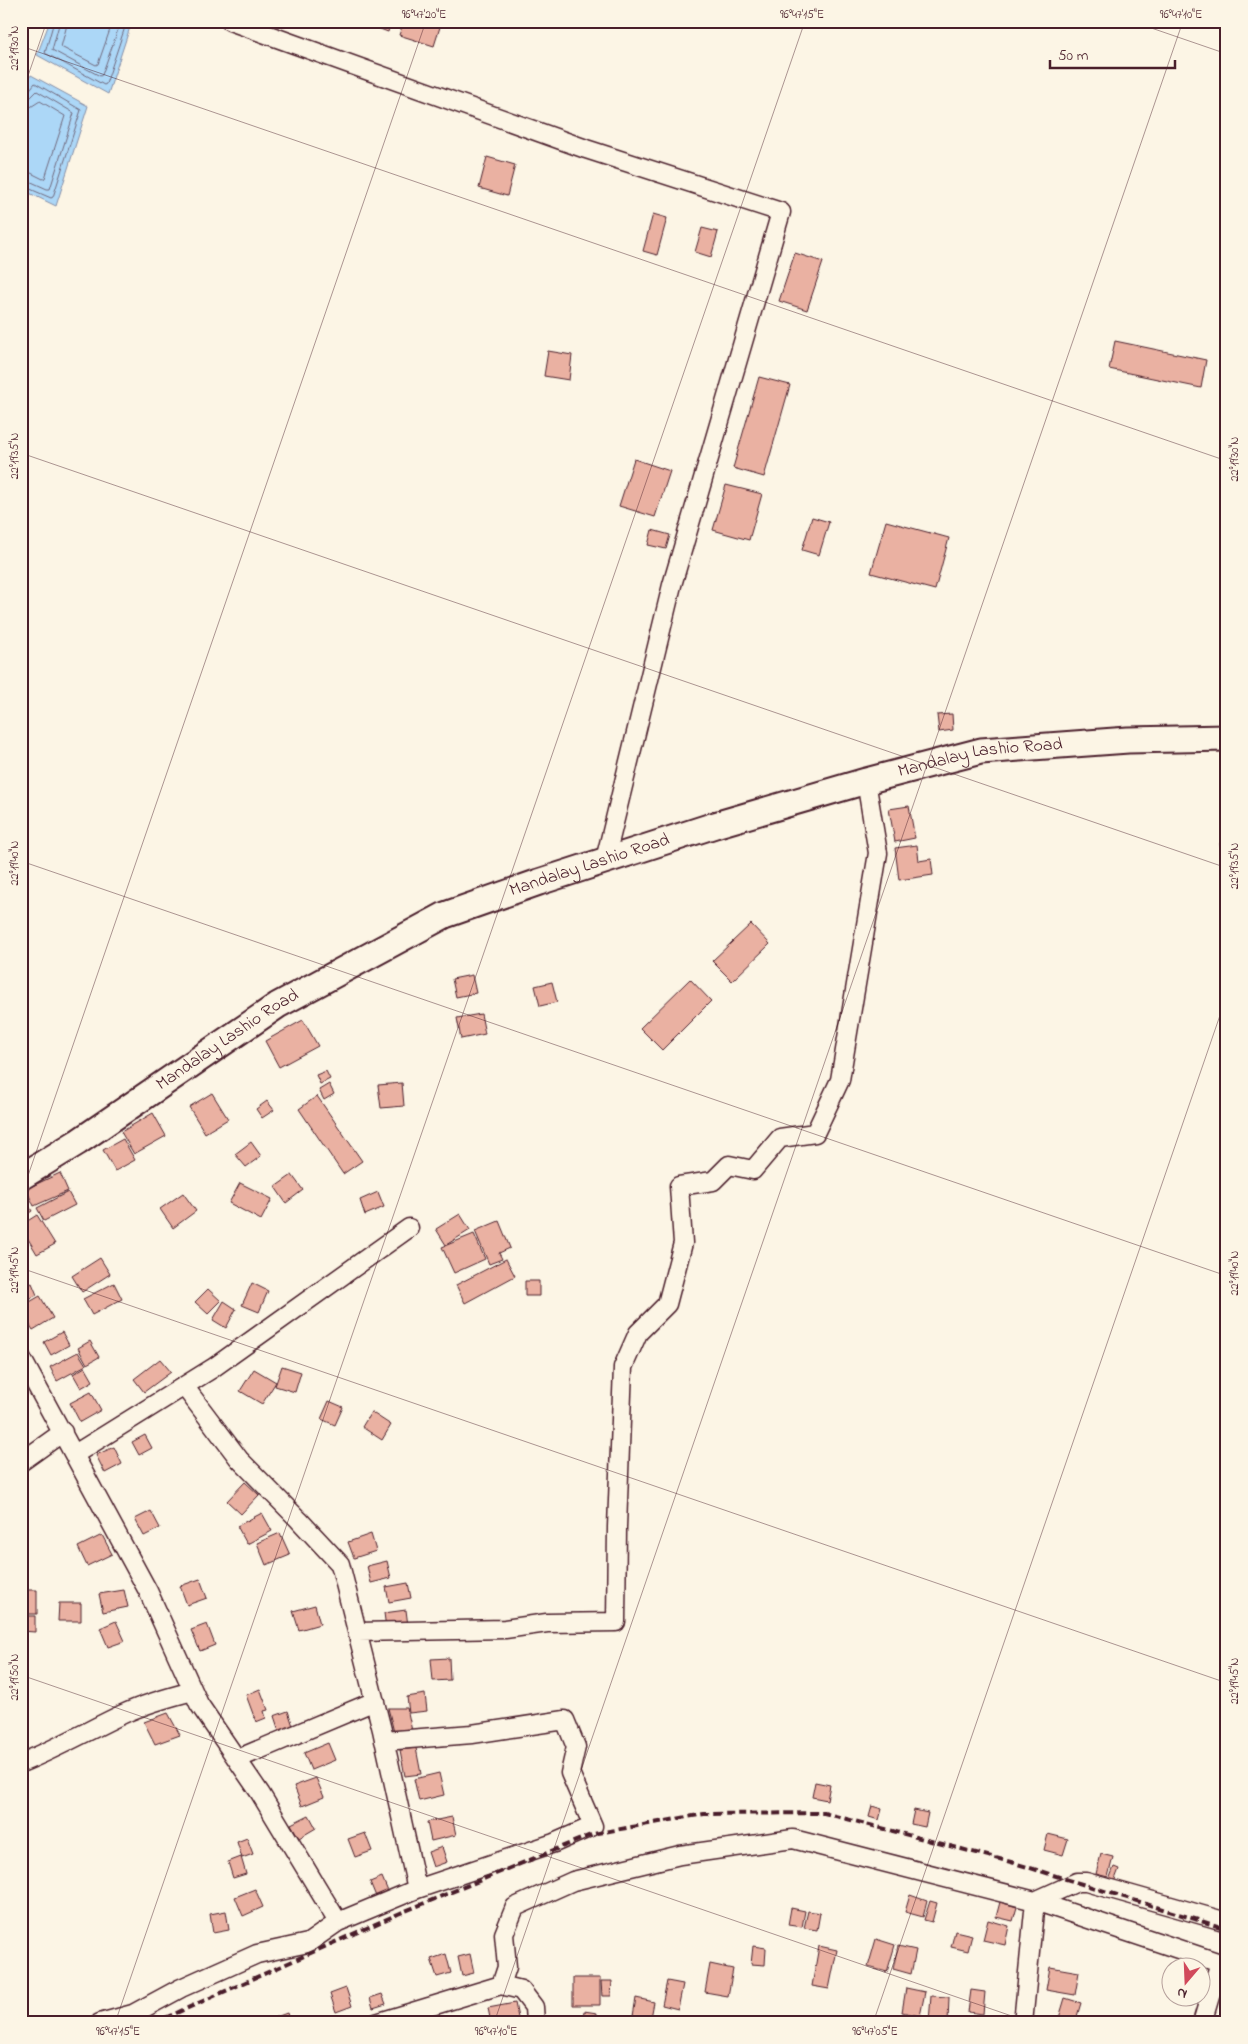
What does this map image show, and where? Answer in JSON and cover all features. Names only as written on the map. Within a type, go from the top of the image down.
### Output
[{"type":"highway","name":"Mandalay Lashio Road","points":[[21,1178],[86,1137],[278,1005],[445,915],[605,860],[715,825],[866,781],[982,751],[1128,740],[1227,738]]},
{"type":"street","points":[[230,21],[586,149],[781,212],[672,585],[605,860]]},
{"type":"street","points":[[358,1632],[505,1629],[547,1623],[616,1622],[617,1527],[623,1367],[638,1333],[666,1304],[683,1243],[679,1186],[713,1181],[729,1164],[753,1170],[780,1138],[815,1133],[840,1080],[878,853],[866,781]]},
{"type":"street","points":[[75,1454],[213,1368],[409,1228]]},
{"type":"street","points":[[21,1357],[148,1591],[199,1704],[260,1793],[338,1922]]},
{"type":"street","points":[[184,1386],[239,1459],[340,1564],[375,1701],[417,1889]]},
{"type":"street","points":[[21,1462],[63,1432]]},
{"type":"street","points":[[21,1763],[76,1739],[123,1714],[152,1702],[193,1690]]},
{"type":"street","points":[[237,1760],[375,1701]]},
{"type":"street","points":[[100,2023],[133,2014],[181,1988],[258,1954],[308,1943],[338,1922],[417,1889],[554,1843],[593,1826],[570,1773],[576,1748],[565,1720],[472,1734],[384,1741]]},
{"type":"street","points":[[501,1985],[507,1966],[504,1934],[514,1907],[573,1881],[680,1855],[793,1839],[1035,1901],[1220,1963],[1202,2023]]},
{"type":"street","points":[[1035,1901],[1076,1882],[1086,1882],[1227,1922]]},
{"type":"street","points":[[1023,2023],[1035,1901]]},
{"type":"street","points":[[376,2023],[501,1985],[521,1990],[534,2007],[536,2023]]},
{"type":"water","points":[[50,21],[132,21],[108,94],[37,55]]},
{"type":"water","points":[[31,75],[88,106],[56,206],[21,189],[21,94]]},
{"type":"building","points":[[359,21],[391,21],[388,32]]},
{"type":"building","points":[[404,21],[423,21],[440,27],[434,46],[399,35]]},
{"type":"building","points":[[487,157],[515,165],[507,196],[479,188]]},
{"type":"building","points":[[653,214],[667,218],[657,255],[643,251]]},
{"type":"building","points":[[702,228],[718,232],[711,257],[695,252]]},
{"type":"building","points":[[795,253],[823,262],[807,310],[779,301]]},
{"type":"building","points":[[1115,341],[1206,360],[1201,388],[1109,369]]},
{"type":"building","points":[[548,351],[572,355],[569,380],[544,376]]},
{"type":"building","points":[[759,377],[790,385],[764,477],[733,468]]},
{"type":"building","points":[[634,459],[670,471],[655,517],[619,506]]},
{"type":"building","points":[[726,485],[762,494],[749,540],[713,530]]},
{"type":"building","points":[[812,517],[829,522],[819,555],[802,550]]},
{"type":"building","points":[[886,521],[949,538],[935,590],[871,573]]},
{"type":"building","points":[[652,530],[670,535],[666,549],[648,545]]},
{"type":"building","points":[[952,714],[953,730],[939,732],[937,715]]},
{"type":"building","points":[[909,806],[915,838],[895,842],[889,809]]},
{"type":"building","points":[[1220,843],[1227,843],[1227,870],[1224,871]]},
{"type":"building","points":[[917,845],[919,861],[931,859],[933,875],[899,880],[895,848]]},
{"type":"building","points":[[751,924],[770,944],[732,981],[712,961]]},
{"type":"building","points":[[472,975],[476,993],[456,997],[452,979]]},
{"type":"building","points":[[690,979],[711,1001],[662,1050],[640,1028]]},
{"type":"building","points":[[552,982],[557,1002],[540,1006],[535,986]]},
{"type":"building","points":[[481,1014],[485,1034],[461,1039],[457,1018]]},
{"type":"building","points":[[303,1020],[318,1046],[279,1067],[265,1041]]},
{"type":"building","points":[[326,1071],[330,1079],[320,1084],[316,1075]]},
{"type":"building","points":[[402,1083],[404,1106],[381,1108],[378,1085]]},
{"type":"building","points":[[329,1084],[334,1094],[324,1100],[319,1090]]},
{"type":"building","points":[[212,1093],[228,1119],[205,1133],[189,1107]]},
{"type":"building","points":[[317,1096],[362,1161],[343,1174],[299,1109]]},
{"type":"building","points":[[267,1101],[274,1110],[262,1118],[256,1109]]},
{"type":"building","points":[[153,1113],[166,1136],[134,1154],[121,1132]]},
{"type":"building","points":[[123,1139],[135,1160],[115,1171],[103,1150]]},
{"type":"building","points":[[251,1142],[261,1156],[246,1167],[235,1154]]},
{"type":"building","points":[[60,1173],[68,1191],[34,1206],[26,1189]]},
{"type":"building","points":[[292,1175],[303,1190],[286,1203],[275,1187]]},
{"type":"building","points":[[240,1183],[272,1199],[261,1220],[229,1203]]},
{"type":"building","points":[[68,1192],[75,1205],[44,1221],[37,1208]]},
{"type":"building","points":[[378,1192],[384,1207],[365,1215],[360,1200]]},
{"type":"building","points":[[21,1193],[32,1211],[21,1218]]},
{"type":"building","points":[[183,1193],[196,1211],[173,1228],[160,1209]]},
{"type":"building","points":[[460,1214],[470,1230],[446,1245],[436,1229]]},
{"type":"building","points":[[37,1215],[55,1244],[37,1254],[21,1225]]},
{"type":"building","points":[[499,1221],[510,1248],[499,1253],[502,1259],[489,1264],[475,1231]]},
{"type":"building","points":[[474,1234],[485,1259],[454,1273],[442,1247]]},
{"type":"building","points":[[100,1258],[110,1274],[82,1292],[72,1276]]},
{"type":"building","points":[[506,1259],[515,1276],[465,1303],[456,1285]]},
{"type":"building","points":[[525,1281],[539,1281],[539,1296],[525,1296]]},
{"type":"building","points":[[32,1283],[37,1295],[24,1301],[21,1295],[21,1288]]},
{"type":"building","points":[[114,1283],[122,1299],[92,1315],[83,1299]]},
{"type":"building","points":[[252,1283],[268,1291],[259,1312],[242,1305]]},
{"type":"building","points":[[208,1289],[221,1301],[208,1314],[195,1302]]},
{"type":"building","points":[[40,1296],[53,1318],[33,1330],[21,1311],[21,1307]]},
{"type":"building","points":[[224,1301],[236,1309],[226,1328],[213,1320]]},
{"type":"building","points":[[62,1332],[69,1345],[51,1355],[44,1342]]},
{"type":"building","points":[[90,1341],[99,1357],[87,1364],[78,1348]]},
{"type":"building","points":[[78,1352],[86,1365],[57,1381],[50,1367]]},
{"type":"building","points":[[160,1359],[171,1372],[144,1392],[134,1379]]},
{"type":"building","points":[[282,1366],[301,1372],[295,1392],[275,1386]]},
{"type":"building","points":[[85,1367],[93,1381],[81,1388],[73,1374]]},
{"type":"building","points":[[254,1369],[276,1382],[262,1404],[240,1391]]},
{"type":"building","points":[[91,1392],[101,1410],[80,1422],[70,1403]]},
{"type":"building","points":[[329,1401],[343,1407],[335,1425],[321,1419]]},
{"type":"building","points":[[371,1412],[391,1425],[382,1440],[362,1427]]},
{"type":"building","points":[[145,1435],[152,1448],[139,1455],[132,1442]]},
{"type":"building","points":[[114,1447],[122,1464],[105,1473],[96,1455]]},
{"type":"building","points":[[245,1482],[259,1495],[241,1514],[227,1501]]},
{"type":"building","points":[[151,1511],[160,1528],[144,1536],[135,1519]]},
{"type":"building","points":[[262,1513],[272,1531],[247,1544],[237,1526]]},
{"type":"building","points":[[280,1533],[290,1555],[266,1565],[257,1543]]},
{"type":"building","points":[[371,1534],[376,1551],[354,1558],[348,1542]]},
{"type":"building","points":[[102,1535],[112,1554],[87,1566],[78,1547]]},
{"type":"building","points":[[387,1561],[391,1578],[371,1583],[367,1566]]},
{"type":"building","points":[[200,1579],[207,1598],[187,1605],[180,1586]]},
{"type":"building","points":[[408,1583],[411,1598],[389,1602],[386,1587]]},
{"type":"building","points":[[21,1590],[37,1590],[37,1614],[21,1614]]},
{"type":"building","points":[[124,1590],[128,1607],[103,1612],[99,1594]]},
{"type":"building","points":[[59,1603],[81,1603],[81,1621],[58,1621]]},
{"type":"building","points":[[315,1605],[320,1624],[299,1630],[293,1611]]},
{"type":"building","points":[[406,1610],[408,1626],[386,1628],[384,1613]]},
{"type":"building","points":[[21,1616],[35,1616],[35,1632],[21,1631]]},
{"type":"building","points":[[116,1621],[125,1641],[108,1647],[100,1628]]},
{"type":"building","points":[[207,1624],[215,1645],[200,1651],[191,1630]]},
{"type":"building","points":[[449,1658],[450,1680],[433,1681],[431,1659]]},
{"type":"building","points":[[260,1689],[268,1710],[264,1711],[266,1718],[256,1722],[246,1695]]},
{"type":"building","points":[[425,1694],[427,1711],[409,1713],[407,1697]]},
{"type":"building","points":[[388,1708],[407,1708],[412,1731],[394,1732]]},
{"type":"building","points":[[288,1711],[293,1726],[279,1731],[274,1716]]},
{"type":"building","points":[[168,1713],[180,1735],[155,1744],[144,1722]]},
{"type":"building","points":[[328,1743],[335,1760],[311,1770],[304,1753]]},
{"type":"building","points":[[416,1748],[421,1774],[405,1776],[400,1750]]},
{"type":"building","points":[[439,1773],[444,1795],[419,1801],[414,1779]]},
{"type":"building","points":[[316,1778],[324,1797],[302,1806],[294,1786]]},
{"type":"building","points":[[815,1782],[830,1785],[827,1800],[812,1797]]},
{"type":"building","points":[[872,1806],[882,1809],[879,1820],[869,1817]]},
{"type":"building","points":[[914,1810],[928,1813],[925,1827],[911,1824]]},
{"type":"building","points":[[309,1815],[316,1828],[299,1838],[291,1824]]},
{"type":"building","points":[[452,1817],[456,1835],[431,1841],[427,1822]]},
{"type":"building","points":[[365,1833],[372,1851],[355,1857],[348,1839]]},
{"type":"building","points":[[1048,1834],[1068,1839],[1063,1855],[1044,1850]]},
{"type":"building","points":[[247,1838],[253,1854],[242,1858],[237,1842]]},
{"type":"building","points":[[442,1847],[447,1862],[433,1867],[428,1852]]},
{"type":"building","points":[[1101,1854],[1113,1857],[1108,1877],[1096,1874]]},
{"type":"building","points":[[241,1857],[246,1874],[233,1878],[228,1862]]},
{"type":"building","points":[[1114,1867],[1119,1869],[1114,1882],[1109,1880]]},
{"type":"building","points":[[382,1877],[389,1894],[377,1899],[370,1882]]},
{"type":"building","points":[[255,1889],[263,1907],[243,1916],[235,1897]]},
{"type":"building","points":[[910,1895],[927,1901],[923,1917],[905,1912]]},
{"type":"building","points":[[930,1901],[937,1903],[932,1922],[924,1920]]},
{"type":"building","points":[[1000,1902],[1017,1907],[1013,1921],[996,1917]]},
{"type":"building","points":[[791,1908],[805,1911],[802,1927],[788,1925]]},
{"type":"building","points":[[226,1911],[229,1930],[213,1933],[210,1914]]},
{"type":"building","points":[[808,1911],[820,1913],[817,1930],[804,1928]]},
{"type":"building","points":[[988,1920],[1009,1926],[1005,1945],[983,1940]]},
{"type":"building","points":[[955,1931],[972,1935],[968,1951],[951,1947]]},
{"type":"building","points":[[876,1939],[895,1945],[887,1972],[868,1967]]},
{"type":"building","points":[[753,1946],[766,1948],[765,1965],[751,1964]]},
{"type":"building","points":[[819,1946],[837,1950],[829,1989],[812,1986]]},
{"type":"building","points":[[898,1946],[916,1950],[911,1974],[893,1969]]},
{"type":"building","points":[[446,1954],[451,1973],[437,1977],[431,1959]]},
{"type":"building","points":[[470,1954],[474,1973],[462,1976],[458,1957]]},
{"type":"building","points":[[710,1964],[733,1969],[728,1996],[705,1992]]},
{"type":"building","points":[[1050,1967],[1079,1972],[1075,1995],[1046,1990]]},
{"type":"building","points":[[573,1978],[600,1978],[600,2005],[573,2005]]},
{"type":"building","points":[[601,1981],[612,1981],[611,1996],[602,1996]]},
{"type":"building","points":[[667,1981],[683,1984],[678,2009],[662,2005]]},
{"type":"building","points":[[346,1988],[352,2006],[336,2012],[330,1994]]},
{"type":"building","points":[[906,1988],[925,1992],[920,2016],[902,2012]]},
{"type":"building","points":[[971,1990],[985,1992],[983,2014],[968,2012]]},
{"type":"building","points":[[382,1994],[386,2004],[373,2008],[370,1998]]},
{"type":"building","points":[[931,1996],[949,1997],[948,2023],[929,2022]]},
{"type":"building","points":[[636,1998],[654,2002],[650,2023],[632,2022]]},
{"type":"building","points":[[1065,1998],[1081,2003],[1075,2023],[1059,2018]]},
{"type":"building","points":[[515,2003],[519,2023],[491,2023],[488,2008]]},
{"type":"building","points":[[584,2011],[597,2013],[596,2023],[582,2023]]},
{"type":"building","points":[[287,2013],[290,2023],[269,2023],[268,2020]]},
{"type":"railway","points":[[154,2023],[398,1914],[593,1834],[704,1814],[824,1813],[1011,1862],[1227,1929]]}]
